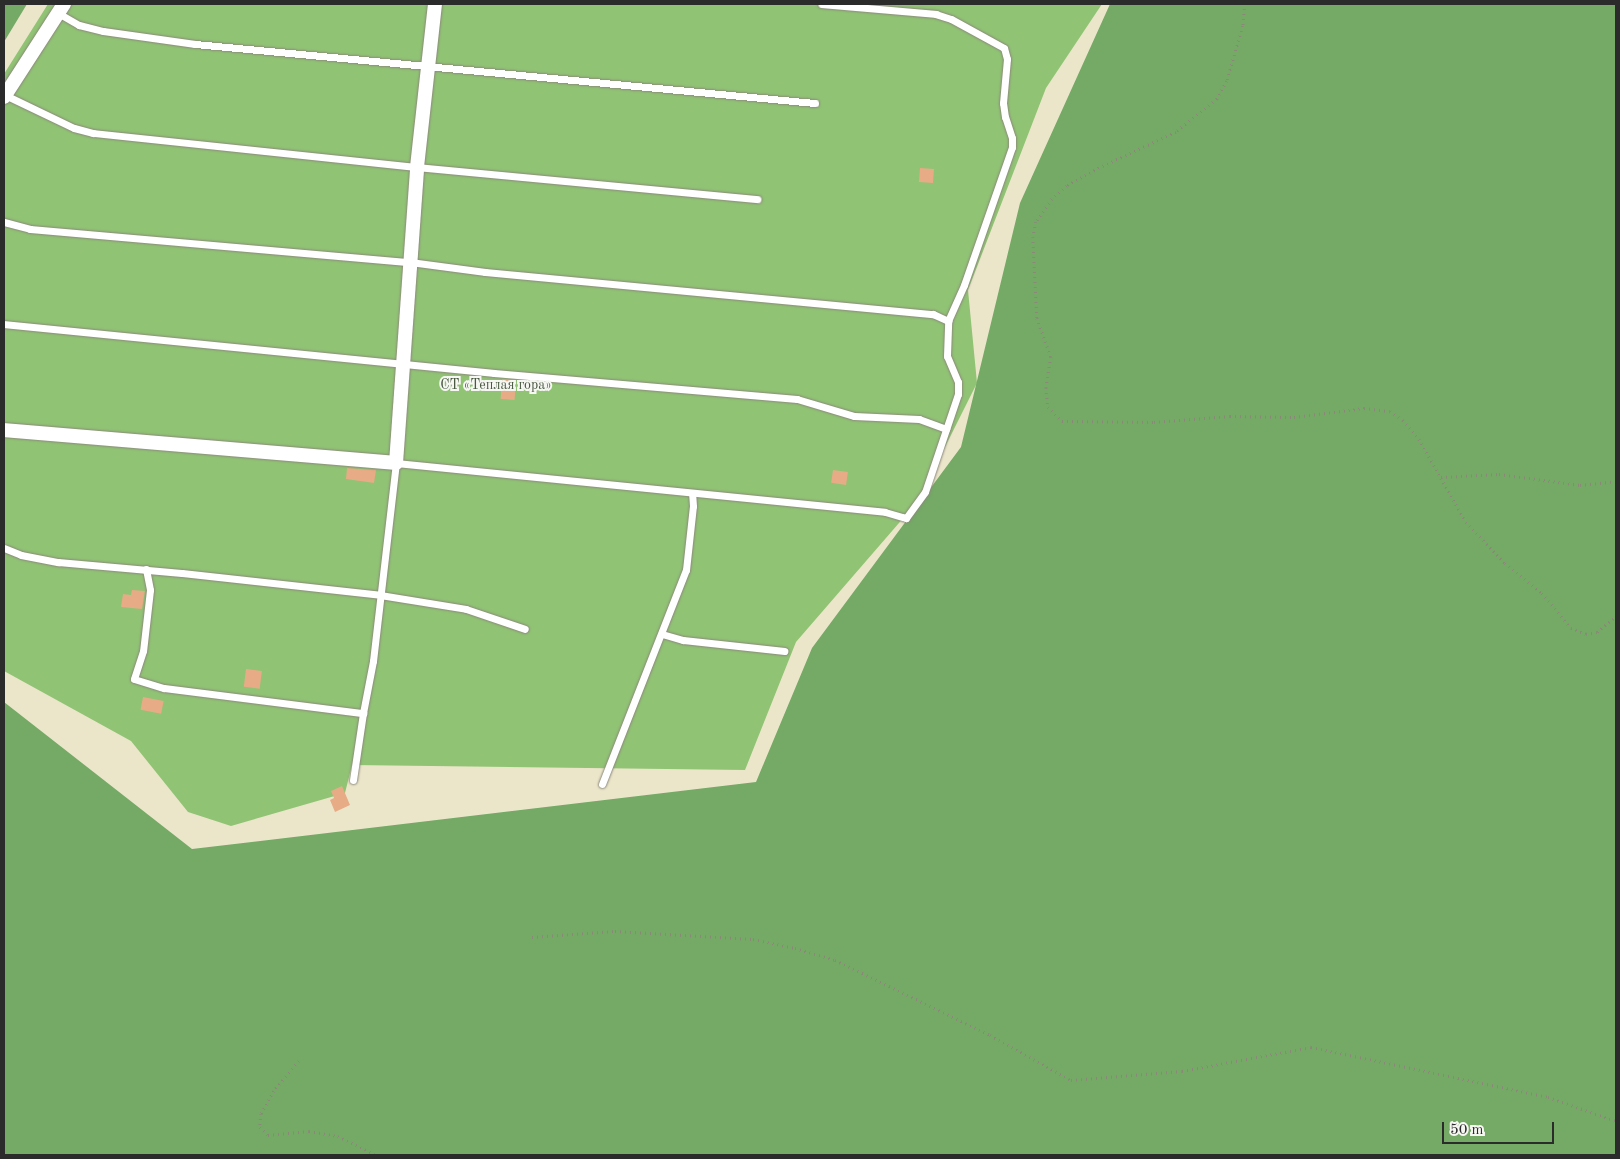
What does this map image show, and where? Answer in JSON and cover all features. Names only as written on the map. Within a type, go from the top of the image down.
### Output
[{"type":"street","points":[[4,430],[396,464],[417,167],[435,4]]},
{"type":"street","points":[[4,96],[61,8]]},
{"type":"lane","points":[[353,780],[373,661],[396,464],[885,512],[906,518],[925,492],[937,463],[958,394],[958,382],[947,356],[948,321],[964,285],[1012,147],[1012,138],[1005,118],[1003,102],[1007,60],[1004,48],[951,19],[936,14],[821,4]]},
{"type":"lane","points":[[61,8],[79,25],[103,31],[195,44],[815,103]]},
{"type":"lane","points":[[4,96],[74,128],[93,133],[329,156],[417,167],[757,198]]},
{"type":"lane","points":[[4,222],[30,229],[410,262],[485,272],[933,314],[948,321]]},
{"type":"lane","points":[[4,324],[796,399],[854,416],[920,419],[946,429]]},
{"type":"lane","points":[[602,784],[686,570],[693,506],[692,493]]},
{"type":"lane","points":[[4,548],[21,555],[58,562],[380,595],[466,609],[526,629]]},
{"type":"lane","points":[[146,570],[150,590],[143,651],[134,678],[164,688],[363,713]]},
{"type":"lane","points":[[662,634],[683,640],[784,650]]},
{"type":"path","points":[[1246,4],[1243,26],[1227,81],[1217,98],[1176,132],[1099,168],[1068,186],[1052,199],[1036,222],[1033,237],[1037,318],[1052,358],[1046,388],[1048,407],[1062,421],[1154,422],[1230,416],[1294,417],[1364,408],[1390,411],[1403,420],[1418,439],[1466,522],[1506,563],[1542,593],[1572,628],[1586,634],[1597,632],[1616,616]]},
{"type":"path","points":[[1441,477],[1499,474],[1580,485],[1616,481]]},
{"type":"path","points":[[532,937],[615,931],[753,939],[794,948],[835,960],[973,1026],[1071,1080],[1182,1071],[1311,1047],[1548,1097],[1616,1121]]},
{"type":"path","points":[[299,1061],[274,1091],[261,1114],[260,1127],[268,1135],[309,1131],[338,1136],[376,1155]]},
{"type":"green space","points":[[4,4],[27,4],[4,42]]},
{"type":"green space","name":"СТ «Теплая гора»","points":[[48,4],[1102,4],[1046,88],[968,290],[977,383],[918,501],[796,642],[745,770],[352,765],[345,793],[231,826],[188,812],[131,741],[4,671],[4,74]]},
{"type":"green space","points":[[1110,4],[1616,4],[1616,1155],[4,1155],[4,702],[192,849],[756,782],[812,648],[961,447],[1020,203]]},
{"type":"building","points":[[920,168],[934,169],[933,183],[919,182]]},
{"type":"building","points":[[502,379],[516,380],[515,400],[501,399]]},
{"type":"building","points":[[347,468],[376,470],[374,483],[346,479]]},
{"type":"building","points":[[833,470],[848,472],[846,485],[831,483]]},
{"type":"building","points":[[132,590],[145,591],[142,609],[121,607],[123,594],[131,595]]},
{"type":"building","points":[[246,669],[262,671],[260,689],[244,687]]},
{"type":"building","points":[[143,697],[164,701],[161,714],[141,710]]},
{"type":"building","points":[[342,786],[350,805],[335,812],[330,800],[334,798],[331,791]]}]
